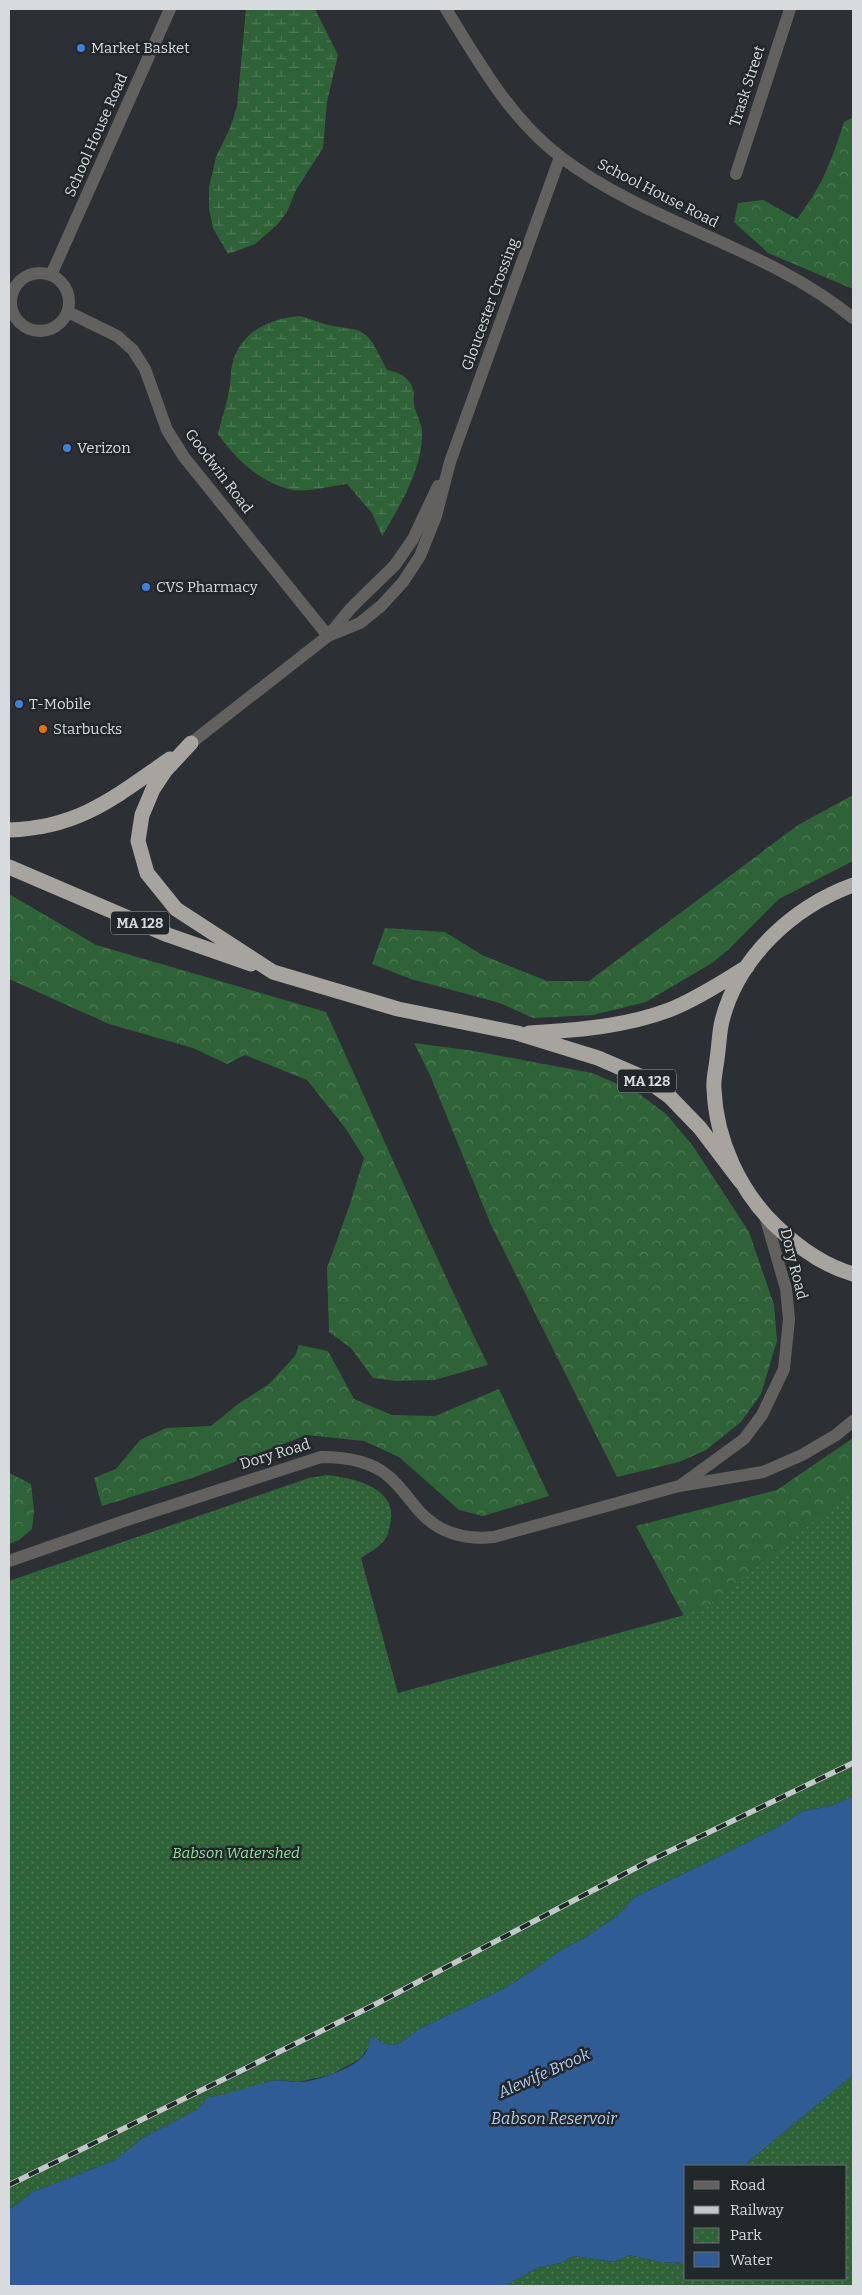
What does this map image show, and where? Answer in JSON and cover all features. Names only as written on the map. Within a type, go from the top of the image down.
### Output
[{"type":"highway","points":[[9,830],[32,830],[61,824],[103,805],[191,743]]},
{"type":"highway","points":[[191,743],[165,771],[153,789],[142,815],[138,841],[147,873],[176,908],[273,972]]},
{"type":"highway","name":"MA 128","points":[[9,867],[168,935],[273,972],[398,1009],[517,1034],[598,1058],[642,1077],[670,1097],[700,1128],[765,1216],[788,1238],[822,1261],[853,1274]]},
{"type":"highway","name":"MA 128","points":[[517,1034],[592,1029],[641,1019],[670,1010],[700,995],[748,966],[777,931],[809,906],[853,885]]},
{"type":"highway","points":[[741,1182],[721,1136],[714,1088],[722,1022],[732,994],[748,966]]},
{"type":"street","name":"School House Road","points":[[51,274],[170,9]]},
{"type":"street","name":"School House Road","points":[[446,9],[490,81],[521,119],[560,157],[602,185],[769,264],[805,284],[853,318]]},
{"type":"street","name":"Trask Street","points":[[736,174],[790,9]]},
{"type":"street","name":"Gloucester Crossing","points":[[328,636],[360,623],[381,606],[403,582],[420,556],[436,516],[450,462],[560,157]]},
{"type":"street","points":[[36,273],[51,274],[59,279],[69,294],[68,312],[56,327],[36,332],[27,329],[13,315],[10,305],[11,295],[15,286],[22,279],[36,273]]},
{"type":"street","name":"Goodwin Road","points":[[68,312],[117,336],[133,350],[145,369],[167,430],[184,457],[328,636]]},
{"type":"street","name":"Gloucester Crossing","points":[[328,636],[351,608],[395,565],[413,539],[450,462]]},
{"type":"street","points":[[191,743],[328,636]]},
{"type":"street","points":[[835,892],[853,881]]},
{"type":"street","name":"Dory Road","points":[[679,1486],[744,1439],[762,1415],[784,1369],[789,1319],[786,1289],[765,1216]]},
{"type":"street","name":"Dory Road","points":[[9,1561],[124,1521],[321,1457],[354,1460],[374,1467],[387,1475],[422,1514],[440,1529],[473,1539],[494,1537],[679,1486],[763,1472],[802,1455],[836,1435],[853,1421]]},
{"type":"green space","points":[[246,9],[315,9],[338,55],[327,102],[323,148],[296,190],[287,212],[277,225],[255,244],[228,254],[213,228],[209,208],[209,188],[216,157],[231,126],[237,106]]},
{"type":"green space","points":[[853,117],[853,289],[768,253],[734,222],[738,203],[763,200],[797,219],[820,184],[844,122]]},
{"type":"green space","points":[[300,316],[328,325],[358,330],[366,335],[373,343],[387,370],[396,372],[404,377],[413,388],[415,407],[422,430],[422,444],[409,485],[382,536],[372,513],[347,484],[320,489],[294,490],[271,483],[241,461],[218,434],[228,397],[232,365],[242,343],[249,335],[267,324],[277,320]]},
{"type":"green space","points":[[853,795],[853,861],[779,899],[728,950],[712,963],[646,1002],[593,1015],[533,1018],[500,1003],[411,979],[372,964],[385,928],[445,932],[482,955],[547,981],[589,981],[798,825]]},
{"type":"green space","points":[[9,894],[96,945],[326,1012],[488,1365],[434,1380],[396,1381],[373,1378],[351,1348],[329,1332],[327,1268],[364,1158],[346,1129],[307,1080],[245,1055],[227,1064],[193,1048],[109,1024],[9,979]]},
{"type":"green space","points":[[414,1043],[474,1051],[592,1073],[638,1093],[666,1114],[693,1146],[749,1232],[774,1305],[777,1341],[761,1394],[741,1422],[706,1450],[679,1462],[617,1477],[491,1225],[430,1075]]},
{"type":"green space","points":[[299,1345],[328,1351],[354,1399],[392,1415],[435,1416],[499,1389],[549,1496],[483,1516],[459,1510],[399,1457],[364,1441],[307,1435],[192,1478],[102,1506],[94,1478],[116,1469],[140,1440],[166,1428],[211,1426],[238,1404],[269,1384],[295,1356]]},
{"type":"green space","points":[[853,1438],[853,1754],[777,1791],[636,1526],[777,1490]]},
{"type":"green space","points":[[9,1473],[31,1484],[34,1510],[32,1529],[19,1540],[9,1544]]},
{"type":"green space","name":"Babson Watershed","points":[[327,1475],[348,1478],[370,1486],[379,1491],[386,1499],[390,1508],[391,1519],[386,1538],[378,1547],[361,1558],[398,1693],[703,1610],[853,1490],[853,1797],[830,1806],[803,1811],[780,1826],[635,1897],[617,1916],[583,1939],[561,1950],[532,1971],[503,1989],[421,2028],[400,2043],[392,2045],[381,2043],[376,2037],[360,2059],[331,2075],[298,2082],[270,2081],[226,2095],[208,2097],[197,2110],[144,2137],[115,2160],[33,2192],[9,2210],[9,1581],[309,1478]]},
{"type":"green space","points":[[853,2075],[853,2286],[505,2286],[537,2268],[560,2263],[574,2256],[614,2262],[629,2255],[660,2262],[684,2262],[684,2280],[847,2280],[847,2165],[744,2165]]},
{"type":"water","name":"Babson Reservoir","points":[[853,1797],[853,2075],[744,2165],[684,2165],[683,2263],[660,2262],[629,2255],[614,2262],[574,2256],[560,2263],[537,2268],[505,2286],[9,2286],[9,2210],[33,2192],[115,2160],[144,2137],[197,2110],[208,2097],[271,2081],[305,2081],[333,2074],[359,2060],[364,2055],[371,2038],[376,2037],[381,2043],[392,2045],[400,2043],[421,2028],[503,1989],[532,1971],[561,1950],[583,1939],[617,1916],[635,1897],[780,1826],[803,1811],[830,1806]]},
{"type":"railway","points":[[9,2185],[374,2005],[647,1862],[853,1763]]},
{"type":"place","name":"Market Basket","points":[[81,48]]},
{"type":"place","name":"Verizon","points":[[67,448]]},
{"type":"place","name":"CVS Pharmacy","points":[[146,587]]},
{"type":"place","name":"T-Mobile","points":[[19,704]]},
{"type":"place","name":"Starbucks","points":[[43,729]]},
{"type":"water label","name":"Alewife Brook","points":[[544,2073]]}]
